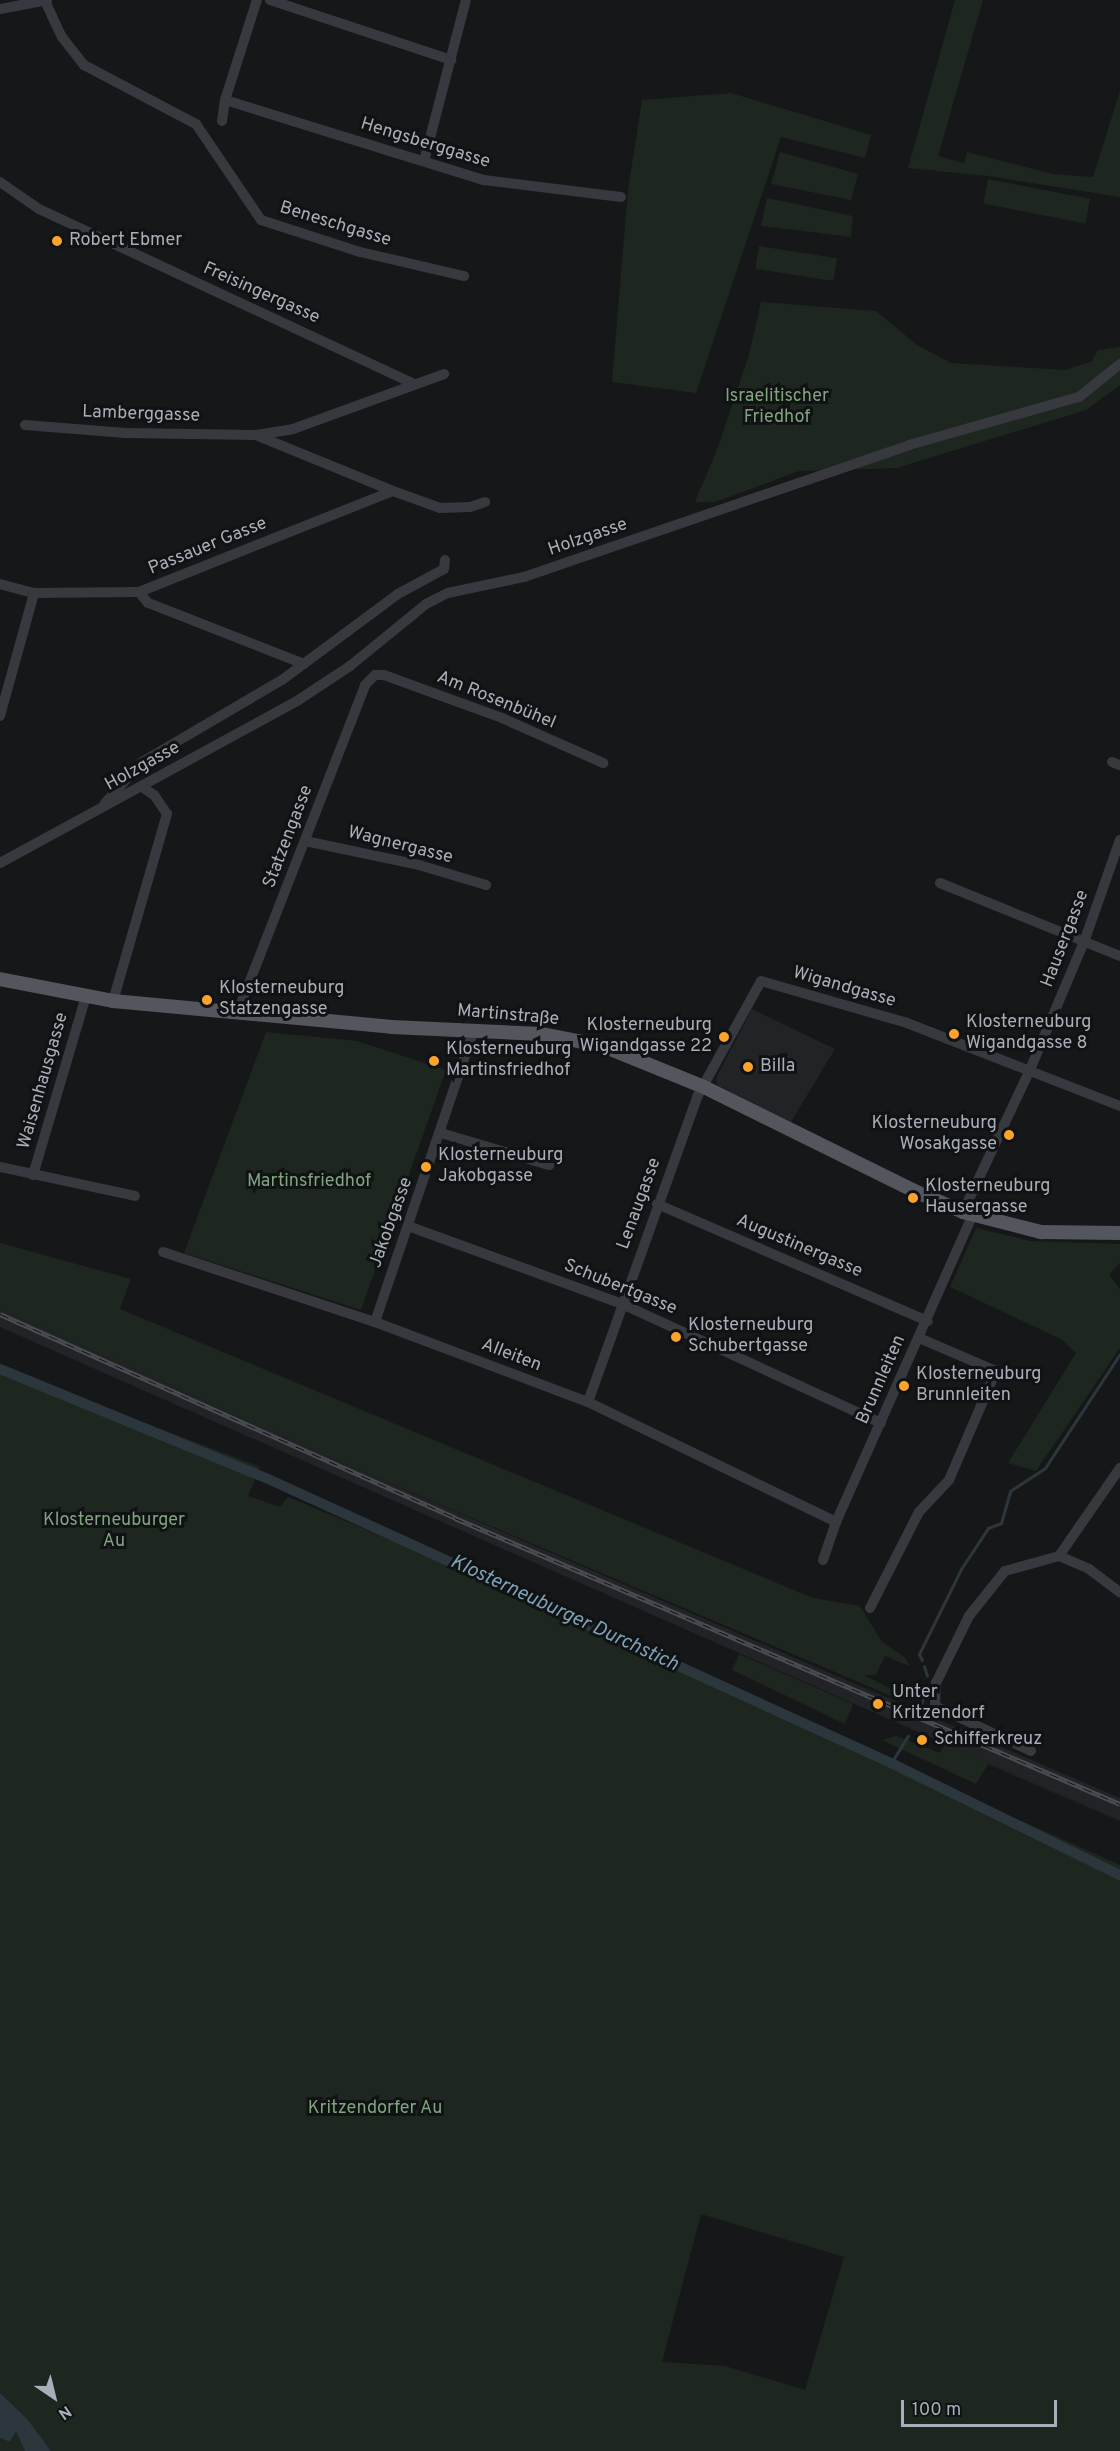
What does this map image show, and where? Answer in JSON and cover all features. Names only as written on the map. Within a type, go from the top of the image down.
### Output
[{"type":"main road","name":"Martinstraße","points":[[0,979],[113,1001],[237,1014],[473,1032],[542,1034],[603,1046],[704,1087],[968,1213],[1041,1232],[1120,1233]]},
{"type":"street","points":[[0,9],[46,0]]},
{"type":"street","name":"Beneschgasse","points":[[46,0],[62,37],[84,64],[196,124],[261,220],[360,252],[464,276]]},
{"type":"street","points":[[222,121],[225,100],[257,0]]},
{"type":"street","points":[[270,0],[451,60]]},
{"type":"street","points":[[424,161],[466,0]]},
{"type":"street","name":"Hengsberggasse","points":[[225,100],[484,180],[621,198]]},
{"type":"street","name":"Freisingergasse","points":[[0,182],[39,209],[414,384]]},
{"type":"street","name":"Holzgasse","points":[[0,863],[297,701],[350,666],[426,604],[448,593],[524,577],[929,438],[1078,397],[1120,364]]},
{"type":"street","points":[[256,435],[293,429],[444,374]]},
{"type":"street","name":"Lamberggasse","points":[[25,425],[126,433],[256,435]]},
{"type":"street","points":[[256,435],[440,508],[470,507],[485,502]]},
{"type":"street","name":"Passauer Gasse","points":[[304,664],[148,603],[139,592],[393,491]]},
{"type":"street","name":"Holzgasse","points":[[99,810],[142,762],[304,664],[398,594],[444,569],[445,560]]},
{"type":"street","points":[[0,584],[34,593],[139,592]]},
{"type":"street","points":[[0,716],[34,593]]},
{"type":"street","name":"Am Rosenbühel","points":[[375,675],[384,675],[502,718],[603,763]]},
{"type":"street","name":"Statzengasse","points":[[237,1014],[365,685],[375,675]]},
{"type":"street","points":[[113,1001],[167,814],[154,795],[142,787]]},
{"type":"street","name":"Hausergasse","points":[[968,1213],[1084,942],[1120,840]]},
{"type":"street","name":"Wagnergasse","points":[[305,841],[418,865],[486,885]]},
{"type":"street","points":[[940,883],[1120,956]]},
{"type":"street","name":"Wigandgasse","points":[[704,1087],[761,981],[907,1023],[1029,1072]]},
{"type":"street","name":"Waisenhausgasse","points":[[33,1175],[86,996]]},
{"type":"street","name":"Jakobgasse","points":[[375,1322],[441,1133],[473,1032]]},
{"type":"street","points":[[1029,1072],[1120,1106]]},
{"type":"street","name":"Lenaugasse","points":[[588,1402],[657,1204],[704,1087]]},
{"type":"street","points":[[441,1133],[549,1166]]},
{"type":"street","name":"Waisenhausgasse","points":[[0,1167],[135,1196]]},
{"type":"street","name":"Augustinergasse","points":[[657,1204],[928,1321]]},
{"type":"street","name":"Brunnleiten","points":[[823,1560],[836,1522],[928,1321],[968,1213]]},
{"type":"street","name":"Schubertgasse","points":[[408,1226],[622,1304],[881,1423]]},
{"type":"street","name":"Alleiten","points":[[163,1252],[375,1322],[588,1402],[836,1522]]},
{"type":"street","points":[[870,1608],[918,1512],[949,1480],[996,1371],[920,1338]]},
{"type":"street","points":[[1059,1556],[1120,1468]]},
{"type":"street","points":[[1030,1751],[935,1706],[936,1683],[969,1616],[1005,1571],[1059,1556],[1089,1569],[1120,1592]]},
{"type":"shaded area","points":[[752,1009],[835,1049],[791,1122],[717,1085],[716,1078]]},
{"type":"shaded area","points":[[0,1309],[352,1467],[1120,1798],[1120,1821],[0,1327]]},
{"type":"shaded area","points":[[0,2393],[27,2419],[51,2451],[25,2451],[16,2431],[10,2442],[0,2438]]},
{"type":"green space","points":[[955,0],[983,0],[938,156],[964,163],[967,152],[1053,174],[1093,177],[1120,91],[1120,197],[988,176],[908,168]]},
{"type":"green space","points":[[731,93],[871,135],[865,158],[781,137],[696,393],[612,382],[628,190],[642,100]]},
{"type":"green space","points":[[780,152],[858,174],[851,200],[771,184]]},
{"type":"green space","points":[[988,179],[1090,199],[1085,223],[983,204]]},
{"type":"green space","points":[[767,198],[853,216],[851,237],[761,226]]},
{"type":"green space","points":[[759,246],[837,258],[833,281],[755,269]]},
{"type":"green space","name":"Israelitischer Friedhof","points":[[761,302],[876,311],[917,345],[951,363],[1066,370],[1092,361],[1098,350],[1120,347],[1120,385],[1086,410],[897,468],[799,471],[715,502],[695,502],[718,447],[749,355]]},
{"type":"green space","name":"Martinsfriedhof","points":[[266,1032],[357,1041],[446,1070],[361,1310],[184,1253]]},
{"type":"green space","points":[[976,1228],[1030,1241],[1120,1244],[1120,1263],[1109,1275],[1120,1289],[1120,1348],[1036,1471],[1008,1463],[1076,1353],[1061,1339],[950,1287]]},
{"type":"green space","points":[[0,1243],[131,1279],[120,1309],[813,1598],[860,1606],[882,1642],[906,1658],[909,1666],[885,1656],[876,1675],[864,1675],[898,1693],[896,1698],[352,1467],[0,1309]]},
{"type":"green space","name":"Kritzendorfer Au","points":[[0,1367],[260,1467],[248,1496],[280,1507],[288,1497],[429,1556],[1120,1865],[1120,2451],[51,2451],[0,2393]],"holes":[[[701,2214],[844,2257],[805,2390],[725,2366],[662,2362]]]},
{"type":"green space","points":[[739,1654],[853,1704],[845,1724],[732,1670]]},
{"type":"green space","points":[[896,1736],[940,1753],[945,1743],[1120,1822],[988,1764],[976,1784],[882,1740]]},
{"type":"green space","points":[[16,2430],[25,2451],[0,2451],[0,2438],[10,2442]]},
{"type":"waterway","points":[[922,1660],[919,1654],[961,1569],[988,1528],[1001,1523],[1010,1491],[1045,1468],[1120,1354]]},
{"type":"waterway","name":"Klosterneuburger Durchstich","points":[[0,1369],[266,1478],[891,1763],[1120,1875]]},
{"type":"waterway","points":[[924,1666],[927,1676]]},
{"type":"waterway","points":[[918,1710],[929,1685]]},
{"type":"waterway","points":[[891,1763],[908,1736]]},
{"type":"railway","points":[[0,1314],[455,1518],[1120,1804]]},
{"type":"place","name":"Robert Ebmer","points":[[57,241]]},
{"type":"place","name":"Klosterneuburg Statzengasse","points":[[207,1000]]},
{"type":"place","name":"Klosterneuburg Wigandgasse 8","points":[[954,1034]]},
{"type":"place","name":"Klosterneuburg Wigandgasse 22","points":[[724,1037]]},
{"type":"place","name":"Klosterneuburg Martinsfriedhof","points":[[434,1061]]},
{"type":"place","name":"Billa","points":[[748,1067]]},
{"type":"place","name":"Klosterneuburg Wosakgasse","points":[[1009,1135]]},
{"type":"place","name":"Klosterneuburg Jakobgasse","points":[[426,1167]]},
{"type":"place","name":"Klosterneuburg Hausergasse","points":[[913,1198]]},
{"type":"place","name":"Klosterneuburg Schubertgasse","points":[[676,1337]]},
{"type":"place","name":"Klosterneuburg Brunnleiten","points":[[904,1386]]},
{"type":"place","name":"Unter Kritzendorf","points":[[878,1704]]},
{"type":"place","name":"Schifferkreuz","points":[[922,1740]]},
{"type":"park label","name":"Klosterneuburger Au","points":[[114,1532]]}]
